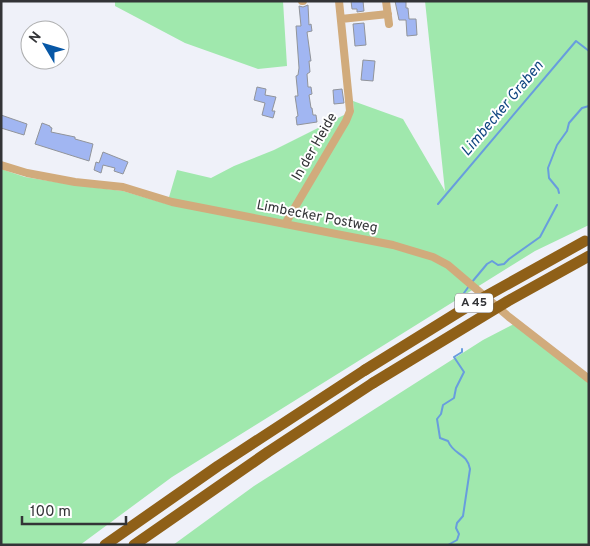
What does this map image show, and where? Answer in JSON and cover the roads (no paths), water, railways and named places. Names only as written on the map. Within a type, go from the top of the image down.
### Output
[{"type":"highway","name":"A 45","points":[[105,545],[218,466],[365,370],[470,305],[587,240]]},
{"type":"highway","name":"A 45","points":[[134,545],[268,452],[373,383],[508,301],[589,256]]},
{"type":"street","name":"In der Heide","points":[[285,224],[346,121],[350,111],[339,1]]},
{"type":"street","points":[[386,1],[389,24]]},
{"type":"street","points":[[341,18],[388,14]]},
{"type":"street","name":"Limbecker Postweg","points":[[1,165],[27,173],[75,182],[124,187],[172,202],[392,245],[417,252],[441,261],[589,379]]},
{"type":"waterway","name":"Limbecker Graben","points":[[438,204],[576,41],[589,51]]},
{"type":"waterway","points":[[559,193],[549,178],[548,168],[557,145],[567,131],[569,123],[582,108],[589,106]]},
{"type":"waterway","points":[[472,282],[487,264],[492,261],[498,265],[504,264],[540,237],[557,205]]},
{"type":"waterway","points":[[460,305],[459,300],[469,286]]},
{"type":"waterway","points":[[448,545],[457,540],[459,534],[456,528],[457,523],[463,516],[470,469],[466,460],[448,441],[440,438],[437,419],[441,414],[443,405],[454,398],[456,388],[464,372],[454,357],[462,352],[462,349]]}]
